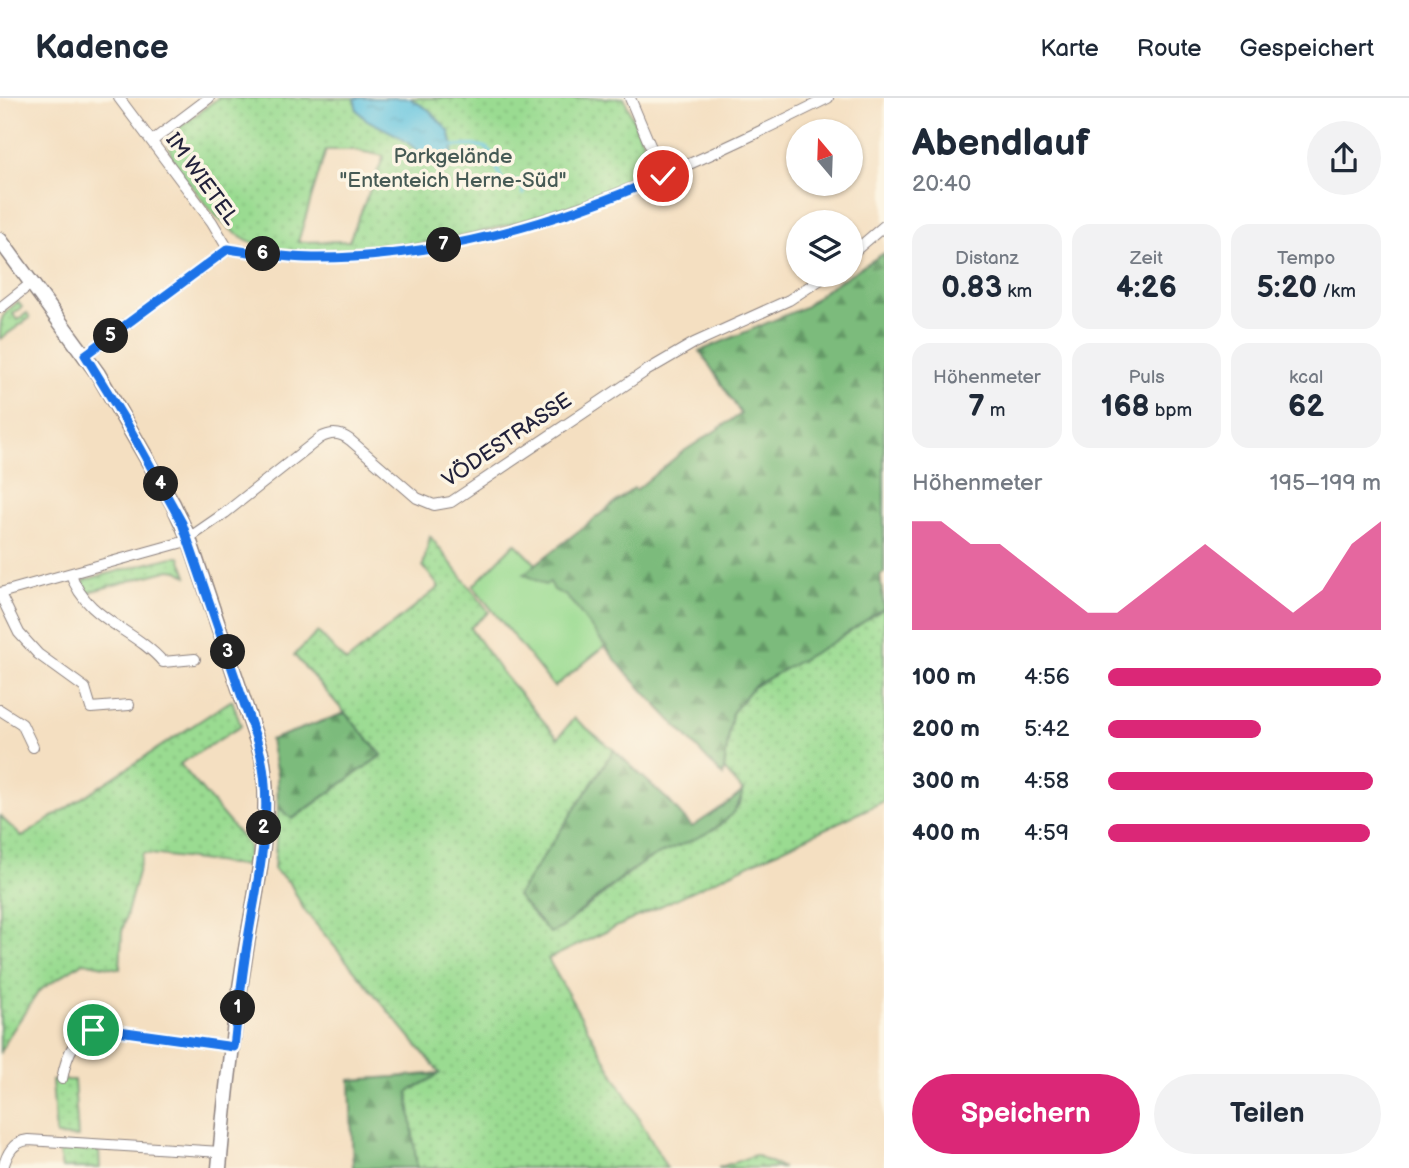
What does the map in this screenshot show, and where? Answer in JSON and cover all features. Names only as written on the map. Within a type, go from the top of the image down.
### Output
[{"type":"street","name":"IM WIETEL","points":[[119,98],[212,222],[228,249]]},
{"type":"street","points":[[152,141],[209,98]]},
{"type":"street","points":[[631,98],[663,176]]},
{"type":"street","points":[[85,355],[228,249],[313,258],[365,256],[472,240],[543,220],[663,176],[808,102],[828,98]]},
{"type":"street","points":[[863,244],[884,226]]},
{"type":"street","points":[[0,240],[85,355],[166,492],[189,539],[246,704],[265,772],[266,803],[260,859],[243,966],[219,1168]]},
{"type":"street","points":[[0,308],[33,282]]},
{"type":"street","name":"VÖDESTRASSE","points":[[129,705],[91,708],[85,688],[38,654],[19,633],[0,594],[189,539],[320,438],[332,433],[347,437],[417,498],[433,505],[451,502],[646,371],[694,343],[789,300],[809,287]]},
{"type":"street","points":[[71,574],[78,593],[89,605],[105,619],[155,652],[163,662],[195,659]]},
{"type":"street","points":[[0,709],[22,724],[33,747]]},
{"type":"street","points":[[62,1080],[70,1048],[83,1034],[93,1030],[104,1029],[234,1047]]},
{"type":"street","points":[[3,1168],[15,1144],[29,1140],[221,1152]]},
{"type":"green space","name":"Parkgelände \"Ententeich Herne-Süd\"","points":[[218,98],[624,98],[652,163],[644,176],[628,185],[500,227],[402,246],[292,252],[267,248],[244,239],[217,217],[175,164],[170,150],[171,134]],"holes":[[[326,150],[354,150],[384,156],[349,241],[298,242]]]},
{"type":"green space","points":[[884,253],[884,573],[880,575],[884,608],[835,641],[753,687],[732,713],[723,776],[623,669],[566,597],[523,574],[681,453],[741,414],[700,351],[805,307],[830,287],[863,287],[863,266]]},
{"type":"green space","points":[[18,302],[22,307],[13,314],[17,320],[27,313],[30,318],[0,339],[3,317]]},
{"type":"green space","points":[[430,536],[489,612],[470,628],[503,674],[558,738],[574,718],[614,750],[517,896],[560,929],[643,862],[740,804],[743,791],[724,769],[732,713],[753,687],[835,641],[884,608],[884,801],[548,959],[667,1168],[392,1168],[386,1078],[440,1073],[304,910],[290,883],[274,870],[278,807],[293,819],[382,755],[294,655],[318,632],[346,662],[439,587],[423,566]]},
{"type":"green space","points":[[515,543],[536,564],[524,574],[545,585],[550,582],[554,590],[566,596],[605,646],[554,687],[473,586]]},
{"type":"green space","points":[[180,557],[187,576],[170,570],[92,591],[88,595],[83,588],[84,580]]},
{"type":"green space","points":[[232,700],[241,726],[180,764],[249,846],[246,866],[143,853],[122,932],[120,969],[83,962],[39,991],[0,1054],[0,816],[22,837]]},
{"type":"green space","points":[[345,713],[382,755],[292,819],[278,807],[277,775],[270,740]]},
{"type":"green space","points":[[614,750],[669,801],[692,827],[743,791],[737,806],[715,829],[641,864],[560,929],[550,933],[517,896]]},
{"type":"green space","points":[[440,1074],[408,1092],[417,1168],[353,1168],[350,1080]]},
{"type":"green space","points":[[52,1080],[74,1080],[78,1137],[56,1136]]},
{"type":"green space","points":[[58,1148],[99,1151],[100,1168],[62,1168]]},
{"type":"green space","points":[[755,1155],[783,1168],[718,1168]]},
{"type":"water","points":[[354,98],[409,98],[429,110],[449,131],[453,146],[451,162],[445,165],[433,162],[397,135],[365,119],[357,110]]},
{"type":"waterway","points":[[453,146],[487,148],[502,180],[519,182],[522,184],[523,194]]},
{"type":"route","points":[[93,1030],[104,1029],[234,1047],[243,966],[260,859],[266,787],[262,756],[246,704],[189,539],[173,504],[85,355],[228,249],[313,258],[365,256],[444,245],[543,220],[663,176]]}]
